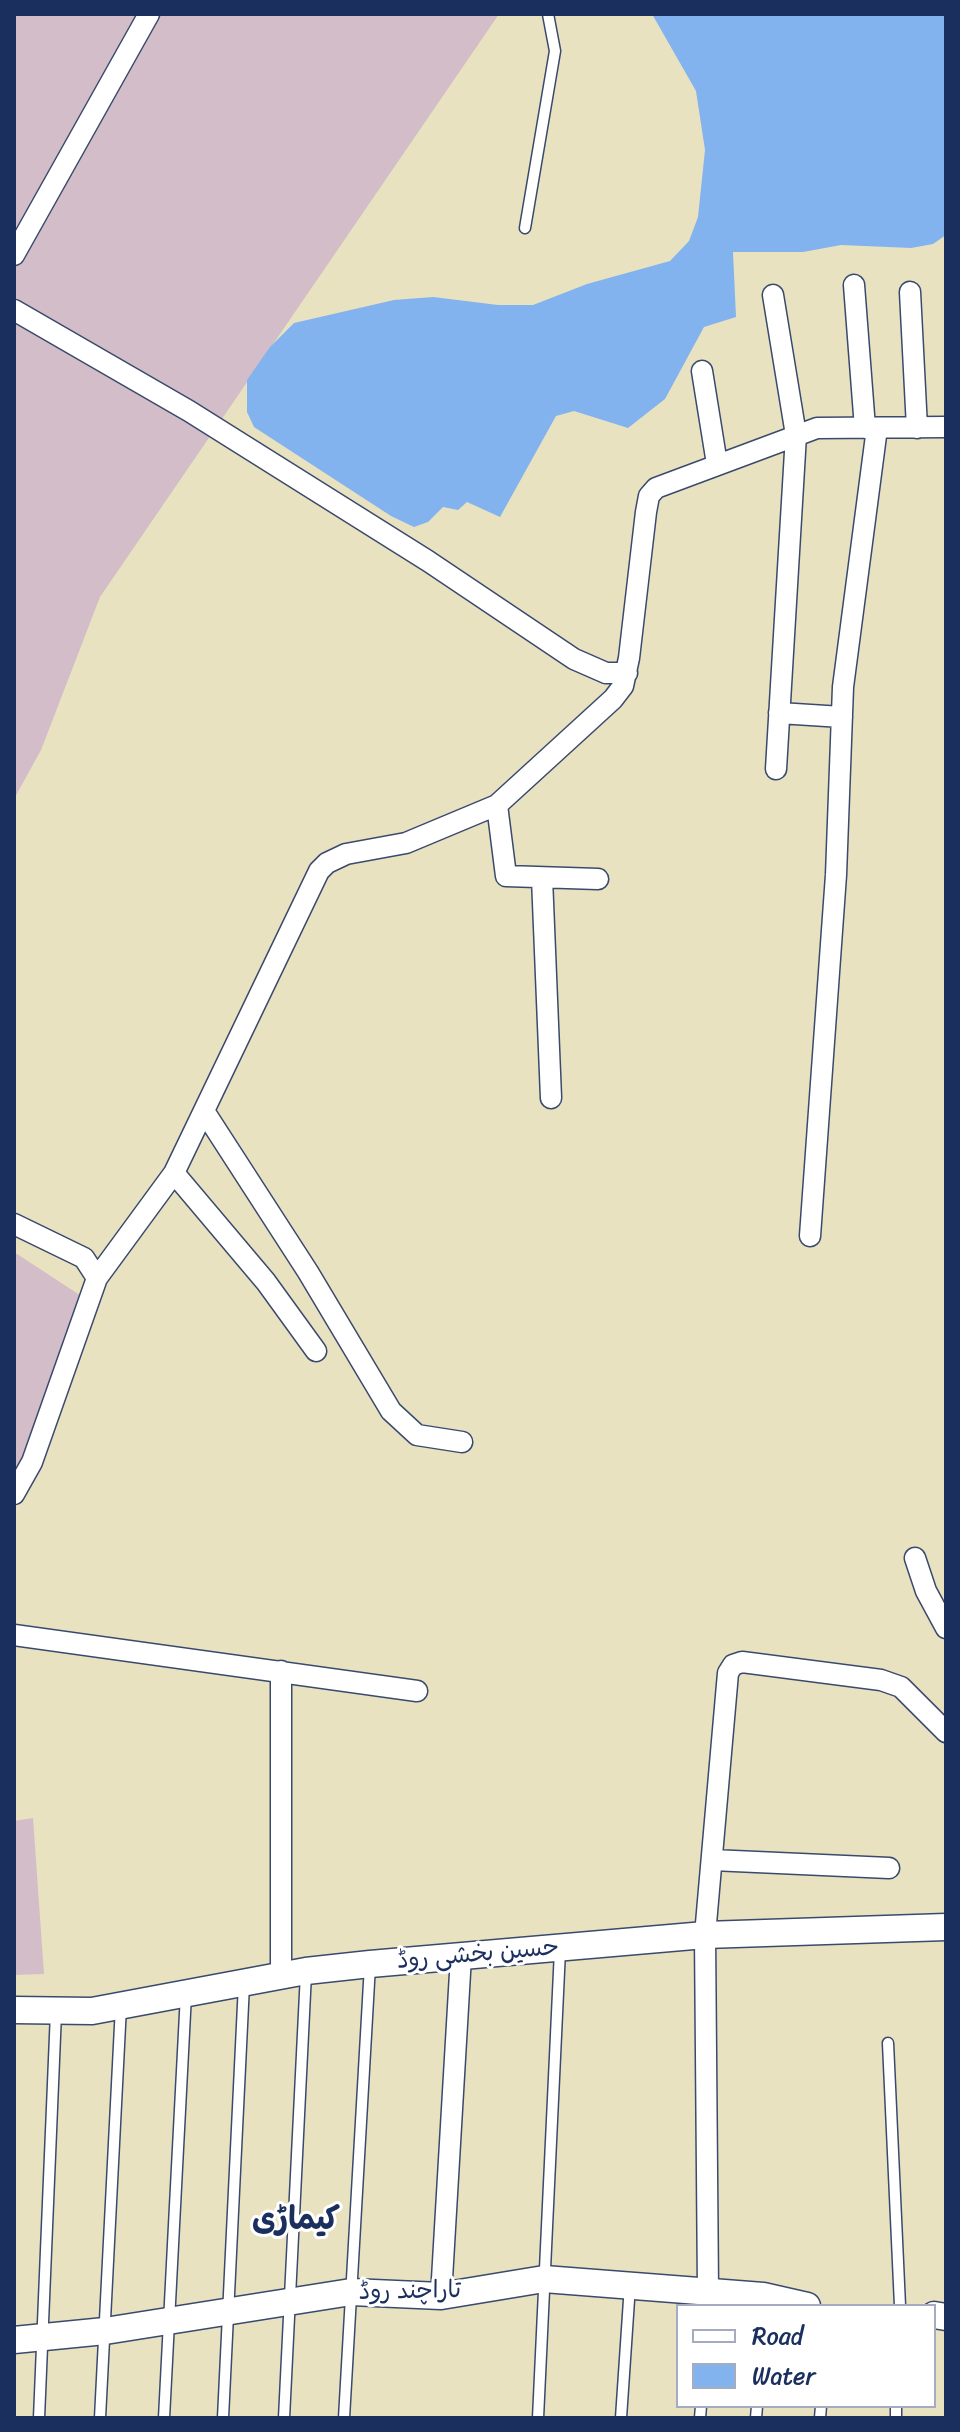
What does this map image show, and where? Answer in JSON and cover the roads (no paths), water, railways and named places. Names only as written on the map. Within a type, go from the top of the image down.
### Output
[{"type":"street","points":[[14,255],[149,14]]},
{"type":"street","points":[[810,1236],[836,875],[842,717],[871,428],[854,285]]},
{"type":"street","points":[[910,292],[917,428]]},
{"type":"street","points":[[773,295],[796,435],[776,769]]},
{"type":"street","points":[[14,310],[203,419],[428,561],[574,659],[606,673],[627,673]]},
{"type":"street","points":[[702,371],[717,464]]},
{"type":"street","points":[[14,1494],[32,1462],[97,1278],[174,1173],[319,871],[327,863],[346,854],[406,843],[497,805],[613,699],[627,673],[649,496],[656,488],[817,428],[946,427]]},
{"type":"street","points":[[779,713],[842,717]]},
{"type":"street","points":[[497,805],[506,876],[598,879]]},
{"type":"street","points":[[542,878],[551,1098]]},
{"type":"street","points":[[204,1111],[315,1284],[391,1411],[417,1435],[462,1442]]},
{"type":"street","points":[[174,1173],[266,1282],[316,1351]]},
{"type":"street","points":[[14,1224],[84,1258],[97,1278]]},
{"type":"street","points":[[915,1558],[926,1591],[946,1628]]},
{"type":"street","points":[[14,1635],[417,1691]]},
{"type":"street","points":[[708,2298],[705,1935],[728,1673],[733,1665],[742,1662],[881,1680],[901,1687],[946,1732]]},
{"type":"street","points":[[281,1671],[294,1973]]},
{"type":"street","points":[[712,1860],[889,1868]]},
{"type":"street","name":"حسین بخشی روڈ","points":[[14,2010],[92,2011],[294,1973],[370,1964],[705,1935],[946,1927]]},
{"type":"street","points":[[441,2296],[461,1956]]},
{"type":"street","name":"تاراچند روڈ","points":[[14,2340],[105,2331],[351,2292],[441,2296],[544,2279],[630,2283],[708,2298],[789,2304]]},
{"type":"lane","points":[[525,228],[555,51],[548,14]]},
{"type":"lane","points":[[538,2418],[560,1948]]},
{"type":"lane","points":[[344,2418],[370,1964]]},
{"type":"lane","points":[[284,2418],[290,2301],[294,1973]]},
{"type":"lane","points":[[223,2418],[244,1982]]},
{"type":"lane","points":[[164,2418],[186,1992]]},
{"type":"lane","points":[[100,2418],[121,2004]]},
{"type":"lane","points":[[39,2418],[56,2012]]},
{"type":"lane","points":[[888,2043],[900,2304]]},
{"type":"lane","points":[[621,2418],[630,2283]]},
{"type":"water","points":[[652,14],[946,14],[946,235],[933,244],[911,248],[841,245],[803,252],[733,252],[736,317],[704,327],[665,399],[628,428],[574,411],[556,416],[500,517],[467,502],[458,510],[443,507],[428,522],[414,527],[391,516],[254,427],[247,412],[247,380],[270,347],[294,323],[394,300],[433,297],[498,305],[533,305],[587,284],[670,261],[689,241],[698,217],[705,150],[696,91]]},
{"type":"district","name":"کیماڑی","points":[[296,2221]]}]
